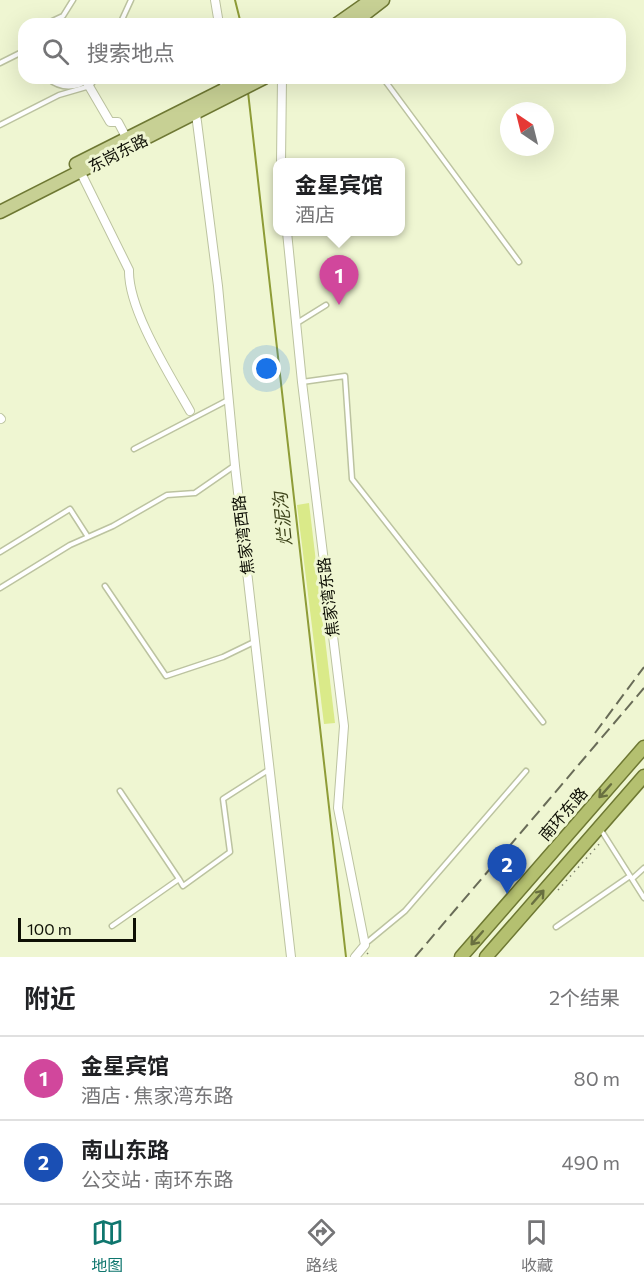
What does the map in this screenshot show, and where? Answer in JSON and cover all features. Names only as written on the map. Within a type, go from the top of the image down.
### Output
[{"type":"highway","name":"南环东路","points":[[461,957],[644,747]]},
{"type":"highway","points":[[486,957],[644,776]]},
{"type":"main road","points":[[352,18],[377,1]]},
{"type":"main road","points":[[228,89],[245,84]]},
{"type":"main road","name":"东岗东路","points":[[0,212],[196,114],[228,89]]},
{"type":"main road","name":"东岗东路","points":[[0,203],[228,89]]},
{"type":"street","points":[[215,0],[218,18]]},
{"type":"street","points":[[61,84],[79,84]]},
{"type":"street","points":[[89,84],[110,122],[118,122],[127,139]]},
{"type":"street","points":[[281,158],[282,84]]},
{"type":"street","name":"焦家湾西路","points":[[196,114],[218,286],[235,466],[291,957]]},
{"type":"street","points":[[80,171],[129,270],[128,284],[147,330],[190,411]]},
{"type":"street","name":"焦家湾东路","points":[[287,236],[302,382],[344,726],[338,808],[365,945]]},
{"type":"street","points":[[355,957],[365,945]]},
{"type":"lane","points":[[59,18],[63,16],[72,0]]},
{"type":"lane","points":[[123,18],[131,0]]},
{"type":"lane","points":[[0,63],[18,54]]},
{"type":"lane","points":[[0,126],[84,84]]},
{"type":"lane","points":[[387,84],[519,262]]},
{"type":"lane","points":[[296,324],[326,305]]},
{"type":"lane","points":[[302,382],[345,376],[352,478],[543,722]]},
{"type":"lane","points":[[134,449],[229,399]]},
{"type":"lane","points":[[0,588],[70,545],[113,526],[167,495],[195,493],[235,466]]},
{"type":"lane","points":[[0,552],[70,509],[88,537]]},
{"type":"lane","points":[[105,586],[166,676],[223,657],[255,642]]},
{"type":"lane","points":[[120,791],[183,886],[230,852],[224,799],[270,769]]},
{"type":"lane","points":[[365,945],[405,911],[526,771]]},
{"type":"lane","points":[[584,815],[599,827],[644,898]]},
{"type":"lane","points":[[556,927],[644,868]]},
{"type":"lane","points":[[112,926],[179,879]]},
{"type":"green space","points":[[309,503],[335,723],[324,724],[297,505]]},
{"type":"waterway","name":"烂泥沟","points":[[235,0],[240,18]]},
{"type":"waterway","name":"烂泥沟","points":[[248,92],[346,957]]},
{"type":"railway","points":[[595,733],[644,667]]},
{"type":"railway","points":[[415,957],[644,688]]},
{"type":"place","name":"金星宾馆","points":[[339,305]]},
{"type":"place","name":"南山东路","points":[[507,894]]}]
